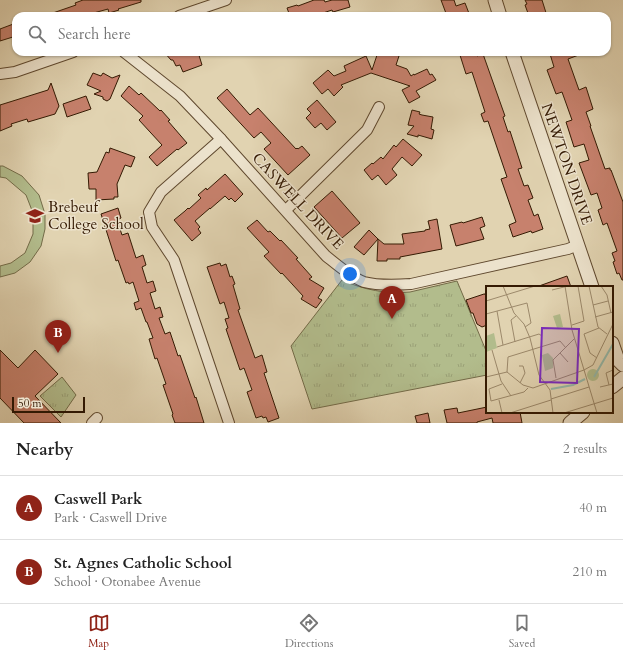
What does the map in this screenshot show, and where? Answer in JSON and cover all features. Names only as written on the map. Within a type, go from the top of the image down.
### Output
[{"type":"street","points":[[191,12],[226,0]]},
{"type":"street","points":[[495,0],[499,12]]},
{"type":"street","points":[[0,74],[15,72],[61,56]]},
{"type":"street","name":"CASWELL DRIVE","points":[[129,56],[180,96],[286,210],[326,256],[344,271],[364,282],[388,285],[411,284],[568,249],[578,245]]},
{"type":"street","name":"NEWTON DRIVE","points":[[513,56],[592,286]]},
{"type":"street","points":[[286,210],[367,130],[379,107]]},
{"type":"street","points":[[221,139],[161,192],[149,212],[152,227],[174,260],[229,423]]},
{"type":"street","points":[[613,346],[618,360],[623,365]]},
{"type":"street","points":[[613,387],[623,378]]},
{"type":"street","points":[[570,423],[582,413]]},
{"type":"green space","points":[[0,166],[3,166],[22,176],[39,195],[45,214],[45,229],[41,246],[30,262],[15,273],[0,277],[0,266],[11,263],[25,253],[33,234],[33,213],[26,195],[6,178],[0,177]]},
{"type":"green space","points":[[342,280],[375,290],[392,292],[410,292],[457,281],[486,351],[486,375],[312,409],[291,346]]},
{"type":"green space","points":[[62,377],[76,395],[61,417],[40,396]]},
{"type":"building","points":[[83,0],[141,0],[141,2],[112,12],[109,12],[108,9],[97,12],[56,12],[76,5],[75,3]]},
{"type":"building","points":[[314,0],[324,0],[325,2],[332,0],[348,0],[350,7],[333,12],[332,10],[326,12],[288,12],[287,8],[298,6]]},
{"type":"building","points":[[441,0],[454,0],[456,6],[465,3],[468,12],[446,12]]},
{"type":"building","points":[[525,0],[542,0],[546,12],[528,12],[525,5],[527,4]]},
{"type":"building","points":[[12,24],[12,37],[0,41],[0,29]]},
{"type":"building","points":[[168,56],[199,56],[202,65],[183,72],[180,65],[176,66],[173,60]]},
{"type":"building","points":[[366,56],[372,70],[377,56],[399,56],[396,65],[407,69],[411,76],[427,69],[430,75],[432,74],[436,80],[416,91],[420,97],[409,103],[402,90],[410,86],[371,73],[341,85],[343,87],[334,96],[328,89],[322,94],[313,83],[328,70],[334,76],[346,71],[344,66]]},
{"type":"building","points":[[460,56],[484,56],[505,116],[503,117],[508,132],[510,131],[522,168],[518,169],[524,186],[528,185],[533,198],[528,200],[534,216],[538,214],[543,229],[513,237],[509,225],[516,222],[501,179],[507,177],[488,121],[484,122],[481,114],[485,112],[472,72],[466,74]]},
{"type":"building","points":[[551,56],[576,56],[568,59],[579,90],[586,87],[593,109],[586,112],[590,126],[605,169],[610,168],[623,202],[623,280],[619,273],[617,274],[613,262],[615,261],[612,253],[617,251],[607,223],[603,225],[598,210],[602,208],[597,193],[591,195],[579,163],[589,160],[584,144],[574,147],[566,122],[572,120],[562,92],[556,94],[547,70],[554,67]]},
{"type":"building","points":[[93,73],[101,76],[103,73],[112,78],[120,75],[110,99],[107,101],[103,99],[103,97],[94,94],[101,91],[87,85]]},
{"type":"building","points":[[51,83],[59,106],[55,114],[28,122],[27,119],[11,124],[12,126],[0,131],[0,105],[48,90]]},
{"type":"building","points":[[129,86],[139,95],[141,93],[160,111],[161,110],[170,120],[168,121],[187,143],[178,150],[177,149],[157,166],[149,157],[162,145],[139,120],[143,116],[121,96]]},
{"type":"building","points":[[227,89],[250,115],[258,108],[296,149],[302,146],[310,155],[288,175],[264,149],[271,143],[261,132],[254,138],[217,98]]},
{"type":"building","points":[[86,96],[91,109],[67,117],[63,104]]},
{"type":"building","points":[[317,100],[336,122],[327,130],[321,123],[315,128],[306,118],[311,113],[307,109]]},
{"type":"building","points":[[412,110],[420,112],[419,114],[422,115],[433,117],[431,129],[434,130],[432,139],[407,134],[414,126],[408,125]]},
{"type":"building","points":[[403,139],[422,155],[412,166],[402,157],[392,169],[397,175],[386,185],[378,175],[372,180],[364,170],[381,157],[383,159],[394,145],[396,147]]},
{"type":"building","points":[[110,148],[135,157],[131,167],[125,165],[117,184],[118,197],[114,197],[114,199],[96,200],[96,189],[89,189],[88,173],[97,172],[106,152],[109,153]]},
{"type":"building","points":[[225,174],[243,194],[235,202],[231,198],[229,200],[225,196],[195,221],[200,227],[198,229],[201,233],[192,241],[174,220],[201,198],[198,195],[206,188],[207,190]]},
{"type":"building","points":[[332,191],[360,223],[342,238],[314,207]]},
{"type":"building","points":[[118,208],[121,218],[117,220],[122,235],[128,233],[136,258],[143,255],[146,265],[142,267],[147,283],[153,281],[156,291],[150,293],[155,309],[160,307],[163,317],[159,318],[165,334],[170,332],[178,356],[180,355],[195,398],[196,397],[204,423],[175,423],[163,385],[166,384],[157,358],[155,359],[149,339],[153,338],[141,308],[136,310],[134,303],[139,301],[133,282],[129,284],[128,282],[126,283],[118,260],[116,261],[101,214]]},
{"type":"building","points":[[482,217],[485,226],[480,228],[484,239],[456,246],[450,225],[463,223]]},
{"type":"building","points":[[437,219],[442,249],[400,257],[400,259],[377,261],[378,239],[384,244],[404,244],[402,234],[430,229],[428,221]]},
{"type":"building","points":[[257,220],[268,232],[270,231],[280,241],[281,240],[298,258],[296,259],[312,277],[309,279],[324,288],[318,298],[322,300],[316,308],[301,299],[303,296],[264,256],[269,252],[247,228]]},
{"type":"building","points":[[369,230],[378,239],[364,255],[354,247]]},
{"type":"building","points":[[220,263],[221,266],[226,264],[230,277],[232,276],[235,284],[233,285],[240,309],[238,310],[255,358],[262,355],[267,372],[264,373],[279,418],[268,422],[266,417],[263,418],[262,416],[256,418],[247,392],[252,390],[244,368],[240,370],[226,329],[228,328],[225,319],[229,318],[224,302],[220,304],[207,267]]},
{"type":"building","points":[[567,276],[571,286],[539,286]]},
{"type":"building","points":[[485,294],[486,325],[482,327],[477,324],[466,300]]},
{"type":"building","points":[[0,350],[18,368],[35,350],[58,374],[35,396],[61,423],[24,423],[0,398]]},
{"type":"building","points":[[486,407],[486,413],[520,413],[522,423],[493,423],[492,418],[477,423],[447,423],[444,410],[457,408],[458,413]]},
{"type":"building","points":[[428,413],[430,423],[417,423],[415,416]]},
{"type":"place","name":"Brebeuf College School","points":[[35,216]]},
{"type":"place","name":"Caswell Park","points":[[392,319]]},
{"type":"place","name":"St. Agnes Catholic School","points":[[58,353]]}]
